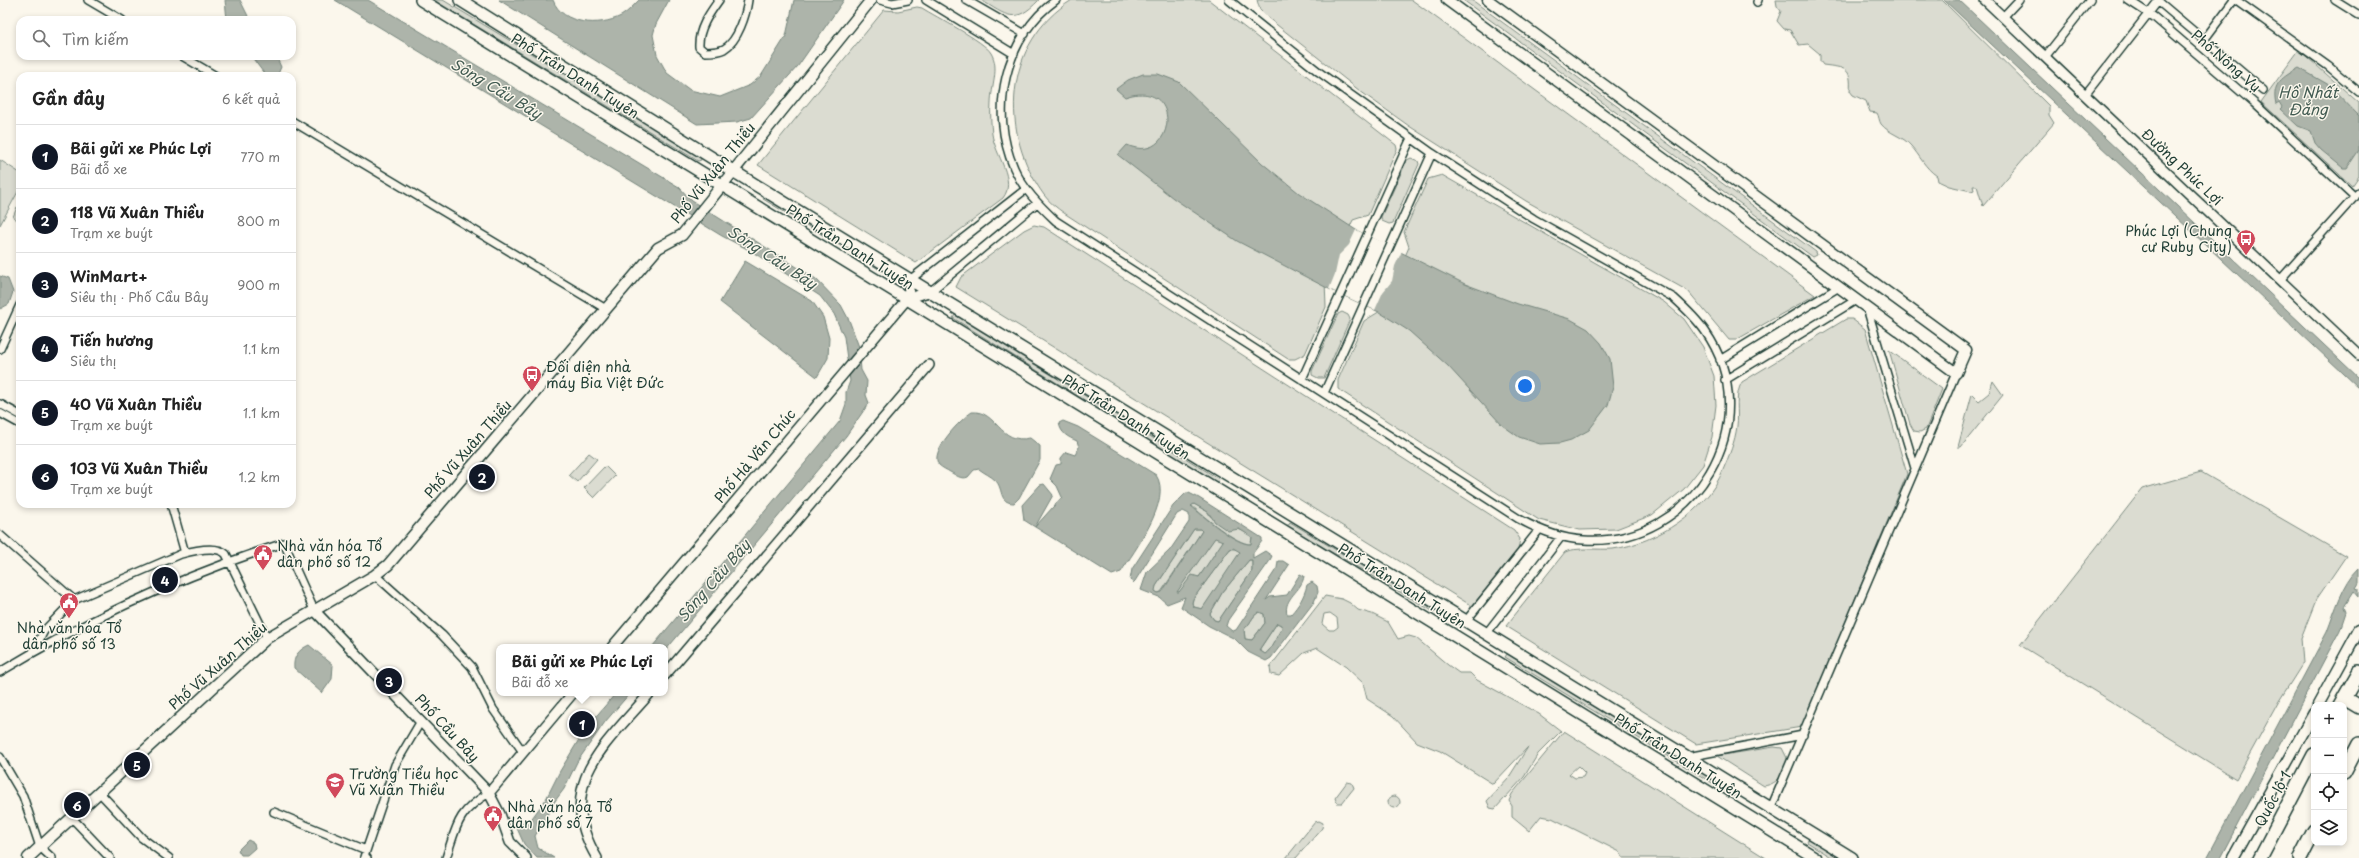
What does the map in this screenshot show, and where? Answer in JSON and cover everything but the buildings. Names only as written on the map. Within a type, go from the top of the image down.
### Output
[{"type":"highway","points":[[2342,702],[2359,672]]},
{"type":"highway","points":[[2347,703],[2359,707]]},
{"type":"highway","points":[[2347,767],[2359,744]]},
{"type":"highway","name":"Quốc lộ 1","points":[[2260,858],[2311,761]]},
{"type":"highway","points":[[2300,858],[2311,836]]},
{"type":"main road","name":"Phố Trần Danh Tuyên","points":[[421,0],[1816,858]]},
{"type":"main road","name":"Phố Trần Danh Tuyên","points":[[460,0],[733,171],[931,291],[1852,858]]},
{"type":"main road","name":"Phố Vũ Xuân Thiều","points":[[28,858],[267,638],[375,575],[388,565],[658,248],[677,239],[691,223],[871,0]]},
{"type":"main road","points":[[1447,0],[1956,373],[1966,350],[1488,0]]},
{"type":"main road","points":[[1240,504],[1249,488]]},
{"type":"main road","points":[[2320,702],[2359,630]]},
{"type":"main road","points":[[1467,644],[1482,631]]},
{"type":"main road","points":[[2233,858],[2311,718]]},
{"type":"main road","points":[[1762,825],[1771,808]]},
{"type":"street","points":[[88,0],[115,16]]},
{"type":"street","points":[[719,0],[702,27],[698,38],[699,47],[705,52],[723,50],[728,46],[742,20],[748,0]]},
{"type":"street","points":[[880,0],[892,3],[908,0]]},
{"type":"street","points":[[926,0],[1014,54]]},
{"type":"street","points":[[966,0],[1024,34]]},
{"type":"street","points":[[1056,0],[1033,22],[1024,34],[1014,54],[1004,83],[1001,105],[1002,127],[1012,162],[1026,188],[1037,203],[1056,220],[1512,515],[1539,530],[1561,537],[1584,540],[1607,540],[1630,536],[1652,528],[1672,516],[1689,501],[1708,477],[1724,442],[1728,419],[1725,380],[1720,360],[1706,331],[1691,313],[1674,298],[1534,219],[1410,138],[1319,72],[1239,3],[1229,0]]},
{"type":"street","name":"Đường Phúc Lợi","points":[[1985,0],[2359,355]]},
{"type":"street","points":[[2003,18],[2019,0]]},
{"type":"street","points":[[2045,57],[2090,0]]},
{"type":"street","name":"Phố Nông Vụ","points":[[2128,0],[2150,13],[2357,194]]},
{"type":"street","points":[[2204,40],[2235,0],[2328,66],[2359,92]]},
{"type":"street","points":[[2335,0],[2359,15]]},
{"type":"street","points":[[2085,95],[2159,1],[2263,90]]},
{"type":"street","points":[[189,60],[209,72]]},
{"type":"street","points":[[296,124],[606,309]]},
{"type":"street","points":[[1302,379],[1410,138]]},
{"type":"street","points":[[1324,393],[1432,152]]},
{"type":"street","points":[[911,279],[1026,188]]},
{"type":"street","points":[[2280,280],[2357,194]]},
{"type":"street","points":[[907,299],[931,291],[1037,203]]},
{"type":"street","name":"Phố Hà Văn Chúc","points":[[615,644],[907,299],[911,279]]},
{"type":"street","points":[[1720,360],[1839,288]]},
{"type":"street","points":[[1725,380],[1856,300]]},
{"type":"street","points":[[1867,308],[1915,468]]},
{"type":"street","points":[[0,349],[16,314]]},
{"type":"street","points":[[668,671],[929,365]]},
{"type":"street","points":[[1771,808],[1956,373]]},
{"type":"street","points":[[0,404],[16,413]]},
{"type":"street","points":[[0,413],[16,422]]},
{"type":"street","points":[[172,508],[185,553]]},
{"type":"street","points":[[1466,621],[1539,530]]},
{"type":"street","points":[[0,535],[74,600]]},
{"type":"street","points":[[1482,631],[1561,537]]},
{"type":"street","points":[[0,672],[33,652],[119,609],[229,561],[284,543],[314,610]]},
{"type":"street","points":[[33,652],[44,631],[74,600],[185,553],[198,551],[222,551],[229,561],[267,638]]},
{"type":"street","points":[[375,575],[442,635],[472,667],[493,709],[523,752]]},
{"type":"street","name":"Phố Cầu Bây","points":[[314,610],[489,793],[500,814],[510,842],[526,858]]},
{"type":"street","points":[[446,858],[460,817],[471,804],[489,793],[570,696]]},
{"type":"street","points":[[596,858],[585,834],[579,801],[582,783],[593,762],[647,696]]},
{"type":"street","points":[[274,812],[366,854],[395,765],[421,721]]},
{"type":"street","points":[[1687,757],[1803,735]]},
{"type":"street","points":[[0,757],[23,796],[40,847],[52,858]]},
{"type":"street","points":[[100,793],[142,838],[169,858]]},
{"type":"street","points":[[72,818],[110,858]]},
{"type":"shaded area","points":[[434,0],[443,0],[700,156],[701,160],[698,161]]},
{"type":"shaded area","points":[[981,0],[1039,0],[1023,13],[1011,15],[1004,14]]},
{"type":"shaded area","points":[[1072,0],[1209,0],[1396,145],[1397,149],[1368,215],[1353,220],[1325,281],[1326,307],[1305,354],[1295,359],[1288,359],[1064,213],[1044,195],[1029,171],[1020,144],[1015,117],[1015,90],[1021,64],[1032,40],[1049,18]]},
{"type":"shaded area","points":[[1257,0],[1412,0],[1815,295],[1736,340],[1729,340],[1688,291],[1526,201],[1409,126],[1360,91],[1267,17],[1260,10]]},
{"type":"shaded area","points":[[1463,0],[1472,0],[1816,252],[1817,255],[1813,257]]},
{"type":"shaded area","points":[[1776,0],[1942,0],[2049,106],[2049,115],[2054,123],[1983,206],[1977,186],[1973,186],[1974,190],[1971,191],[1949,186],[1938,181],[1937,176],[1926,166],[1908,143],[1880,123],[1877,113],[1870,112],[1866,101],[1853,95],[1850,91],[1850,77],[1846,70],[1823,65],[1820,61],[1820,54],[1808,44],[1799,45],[1790,30],[1784,29],[1777,21],[1781,11],[1777,6]]},
{"type":"shaded area","points":[[917,7],[922,8],[970,36],[987,48],[991,53],[995,65],[991,97],[992,134],[1008,183],[1007,191],[1003,198],[916,263],[758,165],[884,10],[898,11]]},
{"type":"shaded area","name":"Hồ Nhất Đẳng","points":[[2299,50],[2359,103],[2359,176],[2352,186],[2261,102]]},
{"type":"shaded area","points":[[1411,158],[1418,161],[1419,164],[1393,223],[1389,224],[1382,221],[1381,217],[1407,160]]},
{"type":"shaded area","points":[[0,160],[16,170],[16,195],[0,225]]},
{"type":"shaded area","points":[[1442,175],[1664,302],[1684,319],[1703,347],[1714,376],[1716,405],[1712,437],[1703,465],[1684,489],[1652,515],[1616,529],[1580,530],[1539,520],[1338,389],[1338,380],[1364,321],[1382,310],[1409,247],[1404,232],[1428,179]]},
{"type":"shaded area","points":[[766,195],[884,268],[882,271],[763,199]]},
{"type":"shaded area","points":[[16,210],[16,219],[13,217]]},
{"type":"shaded area","points":[[1034,225],[1044,227],[1514,530],[1520,539],[1518,550],[1472,606],[956,287],[961,277],[1024,230]]},
{"type":"shaded area","points":[[1342,312],[1348,315],[1350,319],[1324,378],[1318,378],[1312,375],[1312,371],[1338,314]]},
{"type":"shaded area","points":[[955,315],[1219,479],[1217,483],[953,318]]},
{"type":"shaded area","points":[[1846,319],[1852,319],[1865,329],[1907,474],[1802,727],[1696,744],[1506,626],[1565,552],[1569,550],[1613,549],[1629,546],[1662,532],[1678,523],[1693,511],[1705,499],[1715,485],[1730,454],[1736,432],[1738,392],[1742,382]]},
{"type":"shaded area","points":[[1889,350],[1942,389],[1926,429],[1920,432],[1914,431],[1910,424]]},
{"type":"shaded area","points":[[1993,381],[2003,395],[1961,447],[1958,447],[1972,394],[1979,401],[1989,393]]},
{"type":"shaded area","points":[[589,453],[597,459],[577,482],[569,475]]},
{"type":"shaded area","points":[[605,466],[615,476],[594,498],[584,488]]},
{"type":"shaded area","points":[[2201,472],[2346,556],[2316,600],[2301,638],[2303,663],[2279,701],[2236,779],[2020,645],[2142,489]]},
{"type":"shaded area","points":[[1194,504],[1208,512],[1210,516],[1249,534],[1252,537],[1251,544],[1237,540],[1220,529],[1191,505]]},
{"type":"shaded area","points":[[1290,522],[1435,610],[1434,612],[1287,526]]},
{"type":"shaded area","points":[[1194,529],[1200,529],[1202,531],[1161,592],[1158,593],[1154,591],[1156,586]]},
{"type":"shaded area","points":[[1215,537],[1224,541],[1199,577],[1195,577],[1179,592],[1176,592]]},
{"type":"shaded area","points":[[1230,549],[1237,549],[1240,552],[1238,557],[1206,605],[1202,609],[1194,607],[1192,603],[1193,599]]},
{"type":"shaded area","points":[[1249,560],[1252,560],[1252,571],[1218,621],[1214,620],[1210,614],[1222,593]]},
{"type":"shaded area","points":[[1325,596],[1342,599],[1350,603],[1358,610],[1372,614],[1388,622],[1398,639],[1409,636],[1416,638],[1459,673],[1470,673],[1477,680],[1539,714],[1561,731],[1538,754],[1524,777],[1495,809],[1490,808],[1487,801],[1509,777],[1528,747],[1493,784],[1440,751],[1417,742],[1393,716],[1367,699],[1363,683],[1346,667],[1317,648],[1304,653],[1279,676],[1271,674],[1270,667]],"holes":[[[1330,613],[1337,618],[1338,627],[1334,630],[1329,630],[1322,624],[1324,614]]]},
{"type":"shaded area","points":[[1259,612],[1264,614],[1265,623],[1252,640],[1245,639],[1244,629]]},
{"type":"shaded area","points":[[1277,623],[1281,625],[1282,628],[1272,646],[1265,654],[1259,650]]},
{"type":"shaded area","points":[[1507,654],[1738,795],[1737,798],[1505,657]]},
{"type":"shaded area","points":[[1564,731],[1766,858],[1623,858],[1620,852],[1552,818],[1541,816],[1529,831],[1512,817],[1512,806],[1509,801],[1512,794]],"holes":[[[1578,766],[1585,773],[1583,777],[1575,778],[1569,774]]]},
{"type":"shaded area","points":[[1774,747],[1782,748],[1788,760],[1780,777],[1769,785],[1764,786],[1717,756]]},
{"type":"shaded area","points":[[1347,782],[1352,783],[1354,788],[1342,803],[1337,803],[1335,798]]},
{"type":"shaded area","points":[[1396,796],[1399,797],[1399,807],[1392,808],[1389,807],[1388,800],[1389,797]]},
{"type":"shaded area","points":[[1319,821],[1323,823],[1322,828],[1296,858],[1286,858],[1315,822]]},
{"type":"shaded area","points":[[1809,838],[1842,858],[1833,858],[1807,842]]},
{"type":"water","points":[[225,0],[240,0],[248,16],[227,16]]},
{"type":"water","name":"Sông Cầu Bây","points":[[335,0],[368,0],[679,187],[692,201],[816,279],[841,305],[849,320],[859,347],[861,370],[867,381],[866,395],[869,403],[846,436],[668,647],[668,644],[654,644],[840,421],[846,404],[846,392],[850,381],[844,337],[834,314],[820,296],[751,251],[722,236]]},
{"type":"water","points":[[499,0],[553,0],[564,15],[573,19],[582,22],[603,22],[621,16],[639,0],[669,0],[656,24],[653,35],[657,55],[667,73],[690,90],[720,97],[750,85],[761,76],[786,36],[794,0],[844,0],[798,66],[751,118],[737,122],[697,124]]},
{"type":"water","points":[[1944,0],[1959,0],[2359,378],[2359,388]]},
{"type":"water","points":[[254,60],[278,60],[281,67],[279,72],[263,72]]},
{"type":"water","name":"Hồ Nhất Đẳng","points":[[2299,68],[2329,85],[2359,116],[2359,150],[2347,168],[2343,168],[2321,150],[2315,143],[2311,131],[2298,126],[2280,109],[2282,107],[2279,102],[2276,104],[2275,91],[2277,86],[2283,78]]},
{"type":"water","points":[[1143,74],[1158,74],[1179,82],[1262,163],[1299,193],[1356,230],[1465,284],[1518,304],[1570,319],[1588,329],[1601,343],[1610,359],[1613,387],[1608,405],[1589,430],[1571,440],[1560,443],[1540,444],[1519,437],[1502,425],[1448,366],[1409,331],[1379,312],[1329,289],[1237,241],[1173,198],[1118,155],[1127,145],[1143,148],[1156,144],[1164,134],[1167,122],[1165,109],[1158,99],[1144,94],[1125,97],[1116,89],[1128,80]]},
{"type":"water","points":[[745,261],[812,301],[823,317],[829,338],[828,358],[817,377],[720,302]]},
{"type":"water","points":[[0,276],[8,279],[13,292],[9,304],[0,309]]},
{"type":"water","points":[[972,412],[987,416],[1011,437],[1020,439],[1030,438],[1040,446],[1040,460],[1019,498],[1014,503],[1006,501],[1003,498],[998,483],[992,477],[979,469],[974,470],[968,477],[961,478],[939,465],[937,459],[938,452],[942,444],[954,428]]},
{"type":"water","points":[[1063,421],[1078,427],[1156,475],[1160,485],[1160,498],[1150,525],[1121,572],[1112,575],[1035,527],[1062,497],[1057,486],[1050,479],[1056,465],[1061,464],[1061,458],[1066,452],[1075,455],[1079,447],[1077,441],[1061,430],[1059,423]]},
{"type":"water","points":[[1044,484],[1053,495],[1035,527],[1024,520],[1022,505],[1040,485]]},
{"type":"water","points":[[1186,493],[1199,498],[1262,538],[1262,541],[1253,553],[1253,558],[1265,551],[1272,556],[1228,620],[1226,626],[1232,631],[1236,630],[1277,568],[1278,561],[1283,561],[1289,565],[1266,600],[1270,597],[1287,595],[1300,574],[1304,576],[1303,581],[1288,603],[1286,608],[1287,614],[1291,614],[1299,604],[1307,585],[1312,582],[1317,586],[1318,592],[1314,602],[1271,658],[1266,661],[1248,652],[1235,639],[1209,626],[1181,607],[1185,597],[1167,604],[1159,597],[1141,590],[1147,572],[1170,550],[1189,522],[1189,514],[1183,511],[1177,514],[1135,581],[1133,583],[1130,580],[1132,569],[1173,506]],"holes":[[[1194,504],[1208,512],[1215,522],[1228,531],[1239,529],[1252,537],[1251,544],[1237,540],[1229,535],[1211,523],[1191,506]],[[1194,529],[1200,529],[1202,531],[1162,592],[1158,593],[1155,591],[1156,586]],[[1215,538],[1223,541],[1199,577],[1192,575],[1179,592],[1177,592]],[[1233,548],[1240,552],[1202,609],[1194,607],[1192,603],[1193,599],[1230,549]],[[1249,560],[1252,560],[1252,571],[1218,621],[1214,620],[1210,614],[1222,593]],[[1259,612],[1264,614],[1265,623],[1252,640],[1245,639],[1244,629]],[[1277,623],[1281,625],[1282,628],[1272,646],[1265,654],[1259,650]]]},
{"type":"water","points":[[2359,568],[2359,583],[2356,588],[2359,589],[2359,597],[2354,591],[2344,607],[2346,612],[2340,630],[2220,858],[2207,858],[2327,632],[2336,606],[2348,581]]},
{"type":"water","points":[[309,645],[333,665],[332,679],[322,693],[294,668],[295,657],[302,649]]},
{"type":"water","points":[[613,696],[627,696],[605,722],[577,762],[564,789],[555,801],[535,836],[538,848],[554,858],[537,858],[524,844],[516,826],[522,822],[527,825],[546,799],[560,771],[586,728]]},
{"type":"water","points":[[248,840],[254,843],[255,848],[247,855],[241,855],[238,850]]},
{"type":"pier","points":[[1356,230],[1402,251],[1395,266],[1392,281],[1383,292],[1375,310],[1329,289],[1335,274],[1339,255],[1349,245]]},
{"type":"place","name":"Phúc Lợi (Chung cư Ruby City)","points":[[2246,256]]},
{"type":"place","name":"Đối diện nhà máy Bia Việt Đức","points":[[532,392]]},
{"type":"place","name":"118 Vũ Xuân Thiều","points":[[482,477]]},
{"type":"place","name":"Nhà văn hóa Tổ dân phố số 12","points":[[263,571]]},
{"type":"place","name":"Tiến hương","points":[[165,580]]},
{"type":"place","name":"Nhà văn hóa Tổ dân phố số 13","points":[[69,619]]},
{"type":"place","name":"WinMart+","points":[[389,681]]},
{"type":"place","name":"Bãi gửi xe Phúc Lợi","points":[[582,724]]},
{"type":"place","name":"40 Vũ Xuân Thiều","points":[[137,765]]},
{"type":"place","name":"Trường Tiểu học Vũ Xuân Thiều","points":[[335,799]]},
{"type":"place","name":"103 Vũ Xuân Thiều","points":[[77,805]]},
{"type":"place","name":"Nhà văn hóa Tổ dân phố số 7","points":[[493,832]]}]
